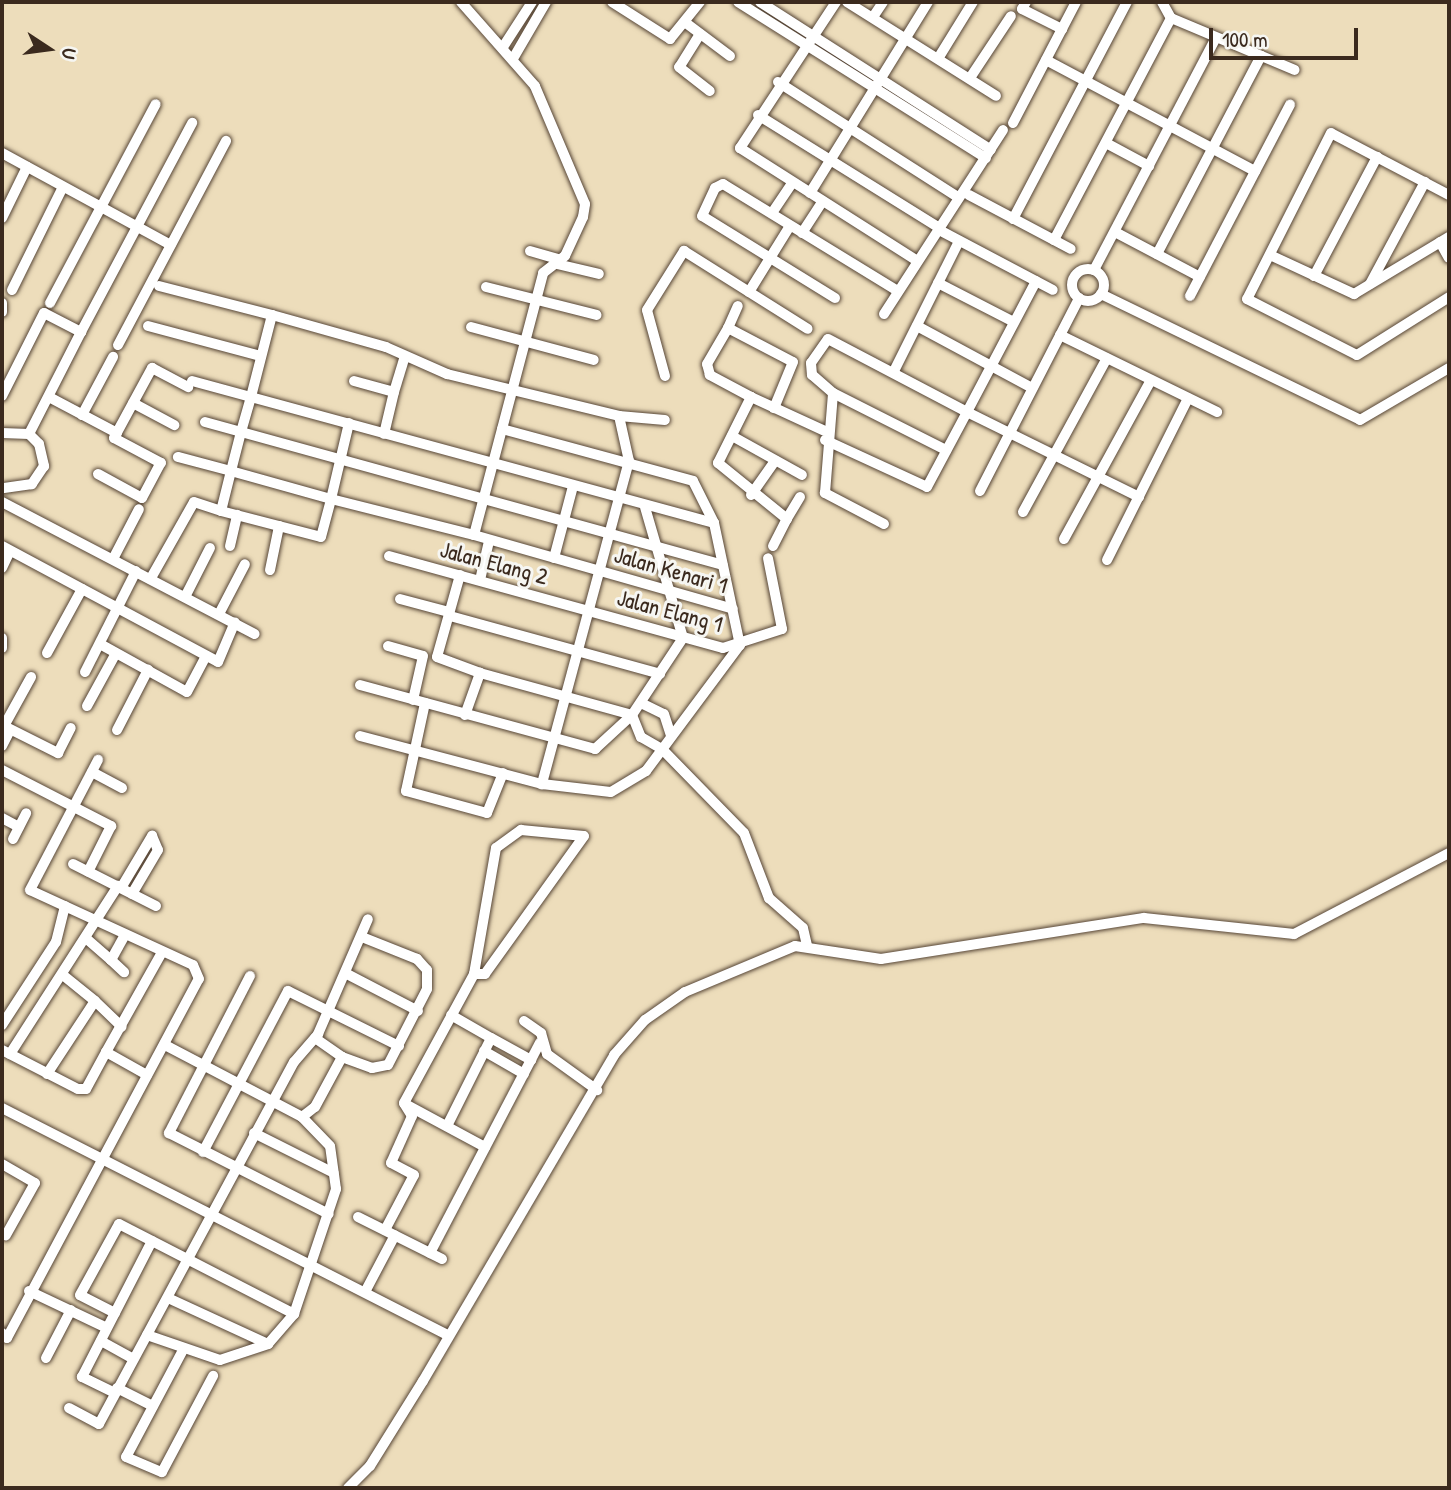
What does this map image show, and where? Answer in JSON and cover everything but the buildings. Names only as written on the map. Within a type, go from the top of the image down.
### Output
[{"type":"street","points":[[461,2],[514,57],[539,93],[584,204],[559,262],[543,274],[474,534]]},
{"type":"street","points":[[503,47],[532,2]]},
{"type":"street","points":[[514,57],[547,2]]},
{"type":"street","points":[[612,2],[670,39],[681,59],[683,72],[710,91]]},
{"type":"street","points":[[670,39],[686,23],[700,2]]},
{"type":"street","points":[[738,2],[807,39],[988,154]]},
{"type":"street","points":[[760,2],[807,39]]},
{"type":"street","points":[[836,2],[778,82],[741,149],[916,260]]},
{"type":"street","points":[[848,2],[939,57],[996,96]]},
{"type":"street","points":[[873,17],[883,2]]},
{"type":"street","points":[[810,193],[928,2]]},
{"type":"street","points":[[939,57],[974,2]]},
{"type":"street","points":[[1026,2],[1022,9],[1062,29]]},
{"type":"street","points":[[1013,123],[1076,2]]},
{"type":"street","points":[[1013,219],[1127,2]]},
{"type":"street","points":[[1162,2],[1171,18],[1295,70]]},
{"type":"street","points":[[970,78],[1010,16]]},
{"type":"street","points":[[1054,240],[1171,18]]},
{"type":"street","points":[[686,23],[730,56]]},
{"type":"street","points":[[681,59],[700,34]]},
{"type":"street","points":[[1094,271],[1216,38]]},
{"type":"street","points":[[1157,254],[1261,56]]},
{"type":"street","points":[[1046,60],[1255,171]]},
{"type":"street","points":[[778,82],[956,196]]},
{"type":"street","points":[[50,303],[156,104]]},
{"type":"street","points":[[1190,296],[1290,105]]},
{"type":"street","points":[[758,116],[939,229],[1053,290]]},
{"type":"street","points":[[29,435],[80,332],[192,123]]},
{"type":"street","points":[[884,314],[896,290],[939,229],[956,196],[1003,130]]},
{"type":"street","points":[[1449,195],[1331,133],[1247,299],[1357,355],[1449,298]]},
{"type":"street","points":[[118,345],[226,141]]},
{"type":"street","points":[[1106,143],[1149,166]]},
{"type":"street","points":[[2,153],[171,245]]},
{"type":"street","points":[[1314,276],[1377,158]]},
{"type":"street","points":[[2,218],[27,167]]},
{"type":"street","points":[[772,214],[793,182]]},
{"type":"street","points":[[1369,285],[1425,183]]},
{"type":"street","points":[[835,298],[701,212],[723,184],[896,290]]},
{"type":"street","points":[[12,290],[63,187]]},
{"type":"street","points":[[969,195],[1071,249]]},
{"type":"street","points":[[802,233],[823,201]]},
{"type":"street","points":[[749,292],[790,226]]},
{"type":"street","points":[[1115,232],[1200,277]]},
{"type":"street","points":[[1270,255],[1354,295],[1445,240],[1449,258]]},
{"type":"street","points":[[894,371],[960,241]]},
{"type":"street","points":[[530,251],[599,274]]},
{"type":"street","points":[[665,376],[647,310],[684,251],[808,329]]},
{"type":"street","points":[[980,491],[1079,298],[1073,281],[1082,271],[1094,271]]},
{"type":"street","points":[[1094,271],[1104,284],[1101,294]]},
{"type":"street","points":[[738,306],[707,364],[710,376],[917,486],[932,481],[1036,281]]},
{"type":"street","points":[[938,283],[1014,322]]},
{"type":"street","points":[[159,286],[272,315],[513,388],[619,416],[665,420]]},
{"type":"street","points":[[486,287],[597,316]]},
{"type":"street","points":[[1079,298],[1101,294],[1360,420],[1449,368]]},
{"type":"street","points":[[2,303],[2,312]]},
{"type":"street","points":[[2,396],[44,313],[80,332]]},
{"type":"street","points":[[220,511],[272,315]]},
{"type":"street","points":[[148,326],[261,356]]},
{"type":"street","points":[[917,326],[1032,388]]},
{"type":"street","points":[[471,327],[594,360]]},
{"type":"street","points":[[728,328],[793,362],[774,408]]},
{"type":"street","points":[[1060,335],[1217,412]]},
{"type":"street","points":[[946,450],[833,393],[812,375],[811,363],[828,339],[894,371],[967,412],[1139,497]]},
{"type":"street","points":[[82,415],[113,356]]},
{"type":"street","points":[[384,434],[405,357]]},
{"type":"street","points":[[1023,512],[1056,456],[1107,358]]},
{"type":"street","points":[[99,474],[142,498],[161,463],[114,438],[152,368],[190,384],[251,397],[645,507],[714,523]]},
{"type":"street","points":[[1064,539],[1151,380]]},
{"type":"street","points":[[354,381],[394,392]]},
{"type":"street","points":[[833,393],[825,436],[825,493],[884,524]]},
{"type":"street","points":[[48,397],[117,433]]},
{"type":"street","points":[[751,397],[718,463],[751,495],[787,519]]},
{"type":"street","points":[[1107,559],[1188,398]]},
{"type":"street","points":[[133,402],[174,425]]},
{"type":"street","points":[[542,783],[589,610],[597,570],[629,461],[619,416]]},
{"type":"street","points":[[205,422],[483,499],[608,537],[723,565]]},
{"type":"street","points":[[151,578],[194,502],[321,537],[349,423]]},
{"type":"street","points":[[502,429],[629,461],[693,481],[714,523],[740,645]]},
{"type":"street","points":[[2,433],[29,435],[43,454],[40,476],[22,490],[2,488]]},
{"type":"street","points":[[733,436],[802,475]]},
{"type":"street","name":"Jalan Kenari 1","points":[[178,457],[331,499],[474,534],[489,541],[733,609]]},
{"type":"street","points":[[751,495],[775,461]]},
{"type":"street","points":[[554,558],[573,486]]},
{"type":"street","points":[[360,736],[542,783],[611,792],[646,771],[740,645],[782,629],[771,552],[800,497]]},
{"type":"street","points":[[2,502],[255,634]]},
{"type":"street","points":[[360,685],[592,750],[632,715],[683,638],[645,507]]},
{"type":"street","points":[[114,559],[139,509]]},
{"type":"street","points":[[230,546],[237,515]]},
{"type":"street","points":[[270,570],[279,526]]},
{"type":"street","points":[[480,580],[489,541]]},
{"type":"street","points":[[185,597],[210,548]]},
{"type":"street","points":[[2,568],[6,549],[218,662],[235,622]]},
{"type":"street","name":"Jalan Elang 2","points":[[389,556],[589,610]]},
{"type":"street","points":[[219,614],[245,564]]},
{"type":"street","points":[[85,673],[136,571]]},
{"type":"street","points":[[460,575],[438,660],[632,715]]},
{"type":"street","points":[[47,653],[82,589]]},
{"type":"street","points":[[400,599],[576,653],[660,674]]},
{"type":"street","name":"Jalan Elang 1","points":[[589,610],[723,648],[740,645]]},
{"type":"street","points":[[2,638],[2,648]]},
{"type":"street","points":[[100,644],[187,692],[206,656]]},
{"type":"street","points":[[388,646],[423,656],[413,700]]},
{"type":"street","points":[[87,706],[116,653]]},
{"type":"street","points":[[117,730],[148,670]]},
{"type":"street","points":[[465,715],[480,673]]},
{"type":"street","points":[[2,746],[6,727],[31,677]]},
{"type":"street","points":[[425,703],[406,791],[487,813],[503,773]]},
{"type":"street","points":[[641,703],[664,714],[671,735]]},
{"type":"street","points":[[632,715],[638,734],[662,749],[744,833],[768,898],[803,928],[807,946]]},
{"type":"street","points":[[6,727],[58,753],[71,728]]},
{"type":"street","points":[[2,1333],[7,1338],[29,1291],[165,1045],[199,974],[193,965],[124,937],[30,890],[98,760]]},
{"type":"street","points":[[2,770],[111,826],[88,872]]},
{"type":"street","points":[[92,772],[122,788]]},
{"type":"street","points":[[13,839],[26,813]]},
{"type":"street","points":[[2,818],[19,827]]},
{"type":"street","points":[[404,1103],[474,974],[496,848],[503,838],[544,829],[584,836],[485,974],[474,974]]},
{"type":"street","points":[[353,1486],[370,1466],[627,1038],[673,999],[781,949],[807,946],[881,960],[1144,918],[1294,934],[1449,853]]},
{"type":"street","points":[[73,864],[156,906]]},
{"type":"street","points":[[124,889],[64,976],[6,1052],[47,1074],[86,1089],[161,954]]},
{"type":"street","points":[[2,1025],[56,942],[65,906]]},
{"type":"street","points":[[69,1408],[99,1424],[254,1133],[301,1049],[315,1038],[332,1007],[368,919]]},
{"type":"street","points":[[111,960],[124,937]]},
{"type":"street","points":[[315,1038],[342,1057],[380,1068],[399,1046],[418,1011],[427,989],[424,964],[362,937]]},
{"type":"street","points":[[88,940],[124,972]]},
{"type":"street","points":[[478,947],[495,958]]},
{"type":"street","points":[[347,974],[418,1011]]},
{"type":"street","points":[[64,976],[122,1027]]},
{"type":"street","points":[[250,976],[169,1133],[235,1170],[329,1213]]},
{"type":"street","points":[[203,1152],[288,990],[332,1007],[399,1046]]},
{"type":"street","points":[[47,1074],[95,1001]]},
{"type":"street","points":[[451,1016],[531,1060]]},
{"type":"street","points":[[524,1021],[541,1033],[547,1054],[597,1090]]},
{"type":"street","points":[[447,1126],[491,1038]]},
{"type":"street","points":[[430,1252],[540,1043]]},
{"type":"street","points":[[147,1335],[183,1350],[220,1360],[268,1345],[294,1314],[314,1265],[329,1213],[334,1173],[325,1136],[302,1117],[165,1045]]},
{"type":"street","points":[[484,1051],[524,1074]]},
{"type":"street","points":[[106,1052],[147,1075]]},
{"type":"street","points":[[302,1117],[315,1107],[342,1057]]},
{"type":"street","points":[[404,1103],[485,1147]]},
{"type":"street","points":[[365,1292],[414,1175],[391,1163],[412,1120],[404,1103]]},
{"type":"street","points":[[2,1108],[101,1161],[314,1265],[447,1335]]},
{"type":"street","points":[[254,1133],[334,1173]]},
{"type":"street","points":[[2,1164],[35,1183],[6,1235]]},
{"type":"street","points":[[358,1217],[442,1259]]},
{"type":"street","points":[[116,1313],[80,1295],[119,1224],[294,1314]]},
{"type":"street","points":[[152,1241],[82,1377],[153,1406]]},
{"type":"street","points":[[29,1291],[107,1328]]},
{"type":"street","points":[[168,1298],[268,1345]]},
{"type":"street","points":[[46,1358],[71,1310]]},
{"type":"street","points":[[101,1341],[133,1359]]},
{"type":"street","points":[[183,1350],[126,1457],[162,1472],[213,1376]]}]
